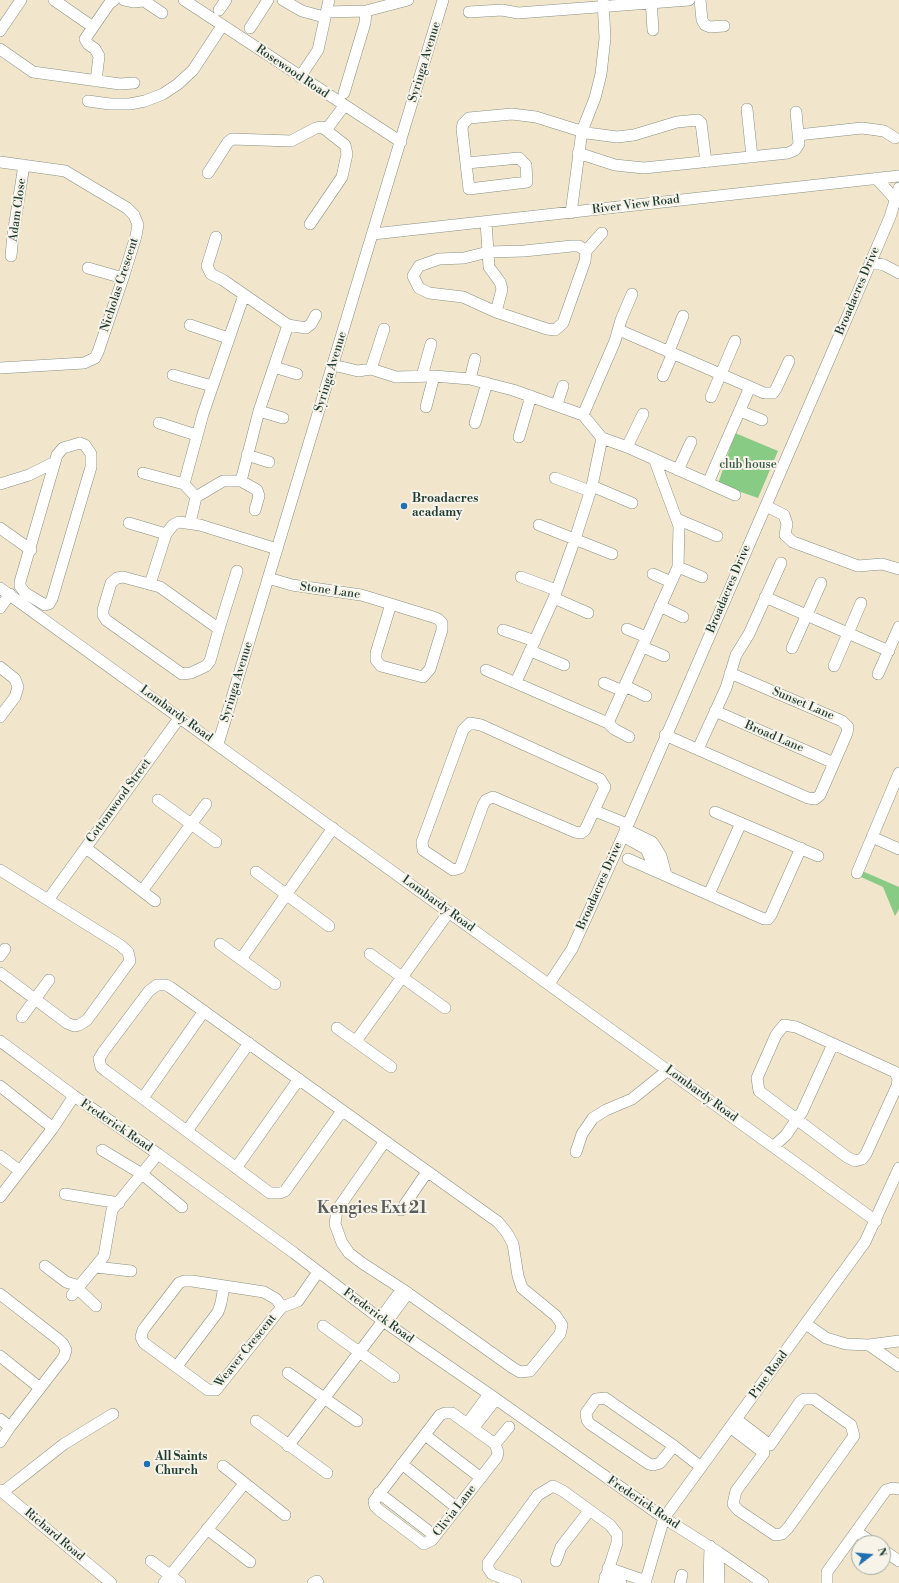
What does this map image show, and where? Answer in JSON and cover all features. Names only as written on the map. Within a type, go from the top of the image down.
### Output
[{"type":"street","points":[[0,31],[21,0]]},
{"type":"street","points":[[54,0],[93,27]]},
{"type":"street","points":[[96,81],[99,56],[95,49],[85,39],[108,4],[114,0]]},
{"type":"street","points":[[124,0],[133,2],[144,1],[162,13]]},
{"type":"street","name":"Rosewood Road","points":[[184,0],[401,142]]},
{"type":"street","points":[[220,10],[226,0]]},
{"type":"street","points":[[250,28],[268,0]]},
{"type":"street","points":[[300,77],[316,53],[329,0]]},
{"type":"street","points":[[286,1],[302,11],[325,14],[366,11],[408,0]]},
{"type":"street","name":"Syringa Avenue","points":[[218,744],[443,0]]},
{"type":"street","points":[[506,0],[507,12]]},
{"type":"street","points":[[469,12],[496,10],[518,14],[556,5],[689,0]]},
{"type":"street","points":[[700,0],[702,20],[705,25],[710,27],[724,26]]},
{"type":"street","points":[[651,2],[653,30]]},
{"type":"street","points":[[571,213],[582,131],[595,98],[602,74],[605,38],[604,4]]},
{"type":"street","points":[[344,93],[364,28],[366,11]]},
{"type":"street","points":[[88,101],[110,104],[130,104],[146,101],[163,94],[178,84],[190,73],[222,26]]},
{"type":"street","points":[[0,49],[30,71],[120,84],[134,83]]},
{"type":"street","points":[[326,130],[344,106]]},
{"type":"street","points":[[747,109],[752,157]]},
{"type":"street","points":[[578,153],[597,161],[627,167],[661,167],[792,152],[798,146],[796,112]]},
{"type":"street","points":[[467,162],[519,158],[526,165],[527,182],[469,189],[462,126],[469,118],[506,114],[526,115],[597,136],[620,137],[677,122],[698,120],[701,124],[706,162]]},
{"type":"street","points":[[208,173],[232,138],[290,141],[316,128],[322,128],[345,145],[347,154],[342,177],[310,224]]},
{"type":"street","points":[[798,135],[862,128],[884,131],[896,138]]},
{"type":"street","name":"Nicholas Crescent","points":[[0,162],[65,171],[134,215],[138,221],[138,230],[123,278],[98,352],[92,360],[84,363],[0,368]]},
{"type":"street","name":"Adam Close","points":[[11,256],[24,165]]},
{"type":"street","name":"River View Road","points":[[373,234],[899,176]]},
{"type":"street","points":[[876,178],[895,199]]},
{"type":"street","name":"Broadacres Drive","points":[[549,984],[572,949],[625,830],[890,217],[899,188]]},
{"type":"street","points":[[486,222],[489,267],[501,286],[502,293],[496,312]]},
{"type":"street","points":[[586,251],[583,248],[576,246],[488,252],[464,258],[439,259],[425,262],[417,267],[413,276],[419,288],[428,293],[463,297],[496,312],[551,330],[559,328],[563,323],[583,268],[586,251],[602,233]]},
{"type":"street","points":[[216,237],[207,263],[208,270],[288,325],[306,328],[311,324],[316,315]]},
{"type":"street","points":[[870,262],[884,265],[899,264]]},
{"type":"street","points":[[884,265],[899,273]]},
{"type":"street","points":[[88,268],[123,278]]},
{"type":"street","points":[[583,415],[619,330],[621,320],[632,294]]},
{"type":"street","points":[[184,484],[196,435],[244,295]]},
{"type":"street","points":[[663,376],[683,316]]},
{"type":"street","points":[[190,325],[228,338]]},
{"type":"street","points":[[241,481],[260,411],[288,325]]},
{"type":"street","points":[[371,369],[384,329]]},
{"type":"street","points":[[619,330],[764,393],[772,393],[776,389],[789,361]]},
{"type":"street","points":[[711,397],[736,341]]},
{"type":"street","points":[[422,376],[431,344]]},
{"type":"street","points":[[470,379],[475,359]]},
{"type":"street","points":[[333,365],[346,370],[371,369],[396,377],[434,376],[470,379],[557,404],[583,415],[602,438],[627,447],[655,461],[735,495]]},
{"type":"street","points":[[274,367],[297,374]]},
{"type":"street","points":[[173,374],[212,386]]},
{"type":"street","points":[[426,407],[434,376]]},
{"type":"street","points":[[475,423],[487,383]]},
{"type":"street","points":[[557,404],[563,386]]},
{"type":"street","points":[[708,483],[750,387]]},
{"type":"street","points":[[520,437],[531,396]]},
{"type":"street","points":[[260,411],[283,418]]},
{"type":"street","points":[[740,411],[762,420]]},
{"type":"street","points":[[627,447],[643,414]]},
{"type":"street","points":[[159,423],[196,435]]},
{"type":"street","points":[[516,682],[555,594],[576,539],[591,488],[602,438]]},
{"type":"street","points":[[678,470],[692,442]]},
{"type":"street","points":[[80,443],[88,448],[92,460],[52,599],[48,604],[42,604],[25,593],[20,586],[31,550],[59,451],[67,446],[80,443]]},
{"type":"street","points":[[247,455],[270,462]]},
{"type":"street","points":[[608,723],[678,567],[680,542],[677,519],[655,461]]},
{"type":"street","points":[[0,484],[29,474],[55,462]]},
{"type":"street","points":[[143,473],[184,484],[196,497]]},
{"type":"street","points":[[555,478],[591,488],[632,503]]},
{"type":"street","points":[[190,523],[196,497],[223,481],[241,481],[257,490],[259,496],[255,510]]},
{"type":"street","points":[[766,506],[784,515],[787,524],[786,535],[793,542],[858,566],[882,564],[899,569]]},
{"type":"street","points":[[677,519],[717,536]]},
{"type":"street","points":[[129,523],[166,534]]},
{"type":"street","points":[[150,584],[166,534],[170,527],[177,523],[190,523],[277,549]]},
{"type":"street","points":[[539,525],[612,554]]},
{"type":"street","points":[[0,528],[31,550]]},
{"type":"street","points":[[698,749],[726,688],[739,649],[749,634],[781,563]]},
{"type":"street","points":[[678,567],[702,577]]},
{"type":"street","points":[[219,630],[170,593],[150,584],[123,577],[115,579],[110,587],[103,615],[106,620],[176,671],[185,674],[208,664],[219,630],[237,571]]},
{"type":"street","points":[[653,574],[671,582]]},
{"type":"street","points":[[521,577],[588,613]]},
{"type":"street","name":"Stone Lane","points":[[268,578],[292,585],[361,595],[433,616],[442,623],[442,630],[430,669],[423,677],[381,666],[376,660],[376,653],[391,604]]},
{"type":"street","points":[[792,648],[821,583]]},
{"type":"street","name":"Lombardy Road","points":[[0,588],[668,1070],[776,1144],[876,1221]]},
{"type":"street","points":[[0,608],[10,594]]},
{"type":"street","points":[[765,597],[889,651]]},
{"type":"street","points":[[834,666],[861,603]]},
{"type":"street","points":[[660,606],[683,616]]},
{"type":"street","points":[[878,674],[899,626]]},
{"type":"street","points":[[628,629],[664,656]]},
{"type":"street","points":[[503,630],[564,665]]},
{"type":"street","points":[[0,667],[15,679],[18,687],[15,698],[0,717]]},
{"type":"street","points":[[486,670],[608,723],[614,729],[629,737]]},
{"type":"street","name":"Sunset Lane","points":[[665,736],[813,799],[817,797],[821,793],[847,733],[848,729],[845,724],[730,673]]},
{"type":"street","points":[[604,683],[646,696]]},
{"type":"street","name":"Broad Lane","points":[[715,712],[834,763]]},
{"type":"street","name":"Cottonwood Street","points":[[48,900],[180,717]]},
{"type":"street","points":[[470,723],[481,725],[597,776],[603,782],[605,787],[594,811],[585,830],[578,833],[502,800],[493,797],[488,798],[483,805],[460,868],[455,870],[451,869],[423,850],[422,844],[463,730],[470,723]]},
{"type":"street","points":[[857,873],[899,774]]},
{"type":"street","points":[[158,800],[216,842]]},
{"type":"street","points":[[142,891],[206,804]]},
{"type":"street","points":[[594,811],[625,830],[652,842],[661,856],[661,873]]},
{"type":"street","points":[[715,812],[818,856]]},
{"type":"street","points":[[709,894],[741,823]]},
{"type":"street","points":[[241,959],[333,828]]},
{"type":"street","points":[[872,837],[899,849]]},
{"type":"street","points":[[86,848],[155,901]]},
{"type":"street","points":[[628,859],[764,919],[768,919],[801,848]]},
{"type":"street","points":[[0,870],[120,945],[128,952],[130,961],[88,1020],[81,1024],[70,1025],[0,973]]},
{"type":"street","points":[[256,872],[329,926]]},
{"type":"street","points":[[356,1042],[449,912]]},
{"type":"street","points":[[220,944],[275,984]]},
{"type":"street","points":[[370,954],[445,1008]]},
{"type":"street","points":[[22,1017],[49,980]]},
{"type":"street","points":[[342,1111],[282,1192],[275,1194],[266,1192],[101,1066],[99,1059],[150,991],[157,985],[170,987],[385,1141],[504,1228],[514,1244],[518,1276],[522,1288],[556,1316],[560,1320],[562,1328],[560,1334],[534,1367],[526,1373],[520,1372],[349,1253],[339,1239],[335,1224],[336,1212],[385,1141]]},
{"type":"street","points":[[143,1098],[204,1011]]},
{"type":"street","points":[[790,1025],[833,1044],[891,1068],[897,1076],[897,1086],[866,1154],[862,1159],[856,1161],[847,1157],[796,1121],[763,1095],[757,1087],[757,1078],[781,1027],[790,1025]]},
{"type":"street","points":[[337,1028],[391,1067]]},
{"type":"street","name":"Frederick Road","points":[[0,1040],[74,1096],[158,1154],[383,1321],[664,1518],[714,1549],[763,1583]]},
{"type":"street","points":[[187,1131],[249,1043]]},
{"type":"street","points":[[776,1144],[786,1135],[796,1121],[833,1044]]},
{"type":"street","points":[[576,1152],[582,1134],[593,1118],[606,1110],[632,1099],[668,1070]]},
{"type":"street","points":[[236,1168],[299,1079]]},
{"type":"street","points":[[0,1086],[53,1128]]},
{"type":"street","points":[[0,1197],[53,1128],[74,1096]]},
{"type":"street","points":[[102,1150],[142,1174],[182,1207]]},
{"type":"street","points":[[76,1290],[104,1256],[112,1210],[158,1154]]},
{"type":"street","points":[[0,1156],[20,1171]]},
{"type":"street","name":"Pine Road","points":[[645,1582],[664,1518],[864,1242],[876,1221],[899,1168]]},
{"type":"street","points":[[401,1210],[427,1172]]},
{"type":"street","points":[[65,1194],[119,1203]]},
{"type":"street","points":[[45,1266],[96,1306]]},
{"type":"street","points":[[96,1267],[131,1271]]},
{"type":"street","name":"Weaver Crescent","points":[[282,1307],[271,1295],[192,1281],[179,1283],[143,1330],[142,1340],[208,1390],[216,1390],[282,1307],[298,1301],[318,1272]]},
{"type":"street","points":[[177,1366],[218,1312],[224,1286]]},
{"type":"street","points":[[288,1446],[405,1291]]},
{"type":"street","points":[[0,1294],[59,1340],[65,1347],[64,1357],[0,1442]]},
{"type":"street","points":[[806,1324],[826,1338],[835,1342],[869,1345],[899,1341]]},
{"type":"street","points":[[323,1326],[394,1377]]},
{"type":"street","points":[[869,1345],[899,1366]]},
{"type":"street","points":[[0,1356],[40,1388]]},
{"type":"street","points":[[288,1373],[357,1421]]},
{"type":"street","points":[[674,1446],[660,1462],[653,1465],[649,1464],[590,1424],[587,1420],[586,1413],[596,1398],[603,1396],[674,1446],[701,1467]]},
{"type":"street","points":[[470,1426],[493,1397]]},
{"type":"street","points":[[808,1399],[814,1399],[851,1425],[854,1433],[854,1436],[788,1528],[778,1535],[775,1535],[752,1521],[733,1504],[736,1491],[767,1449],[800,1402],[808,1399]]},
{"type":"street","name":"Clivia Lane","points":[[452,1413],[470,1426],[495,1444],[498,1452],[497,1457],[435,1536],[428,1543],[422,1543],[375,1506],[374,1501],[440,1415],[452,1413]]},
{"type":"street","points":[[1,1491],[64,1444],[113,1414]]},
{"type":"street","points":[[0,1419],[10,1427]]},
{"type":"street","points":[[256,1421],[288,1446],[327,1473]]},
{"type":"street","points":[[733,1423],[767,1449]]},
{"type":"street","points":[[495,1444],[509,1426]]},
{"type":"street","points":[[425,1434],[481,1478]]},
{"type":"street","points":[[402,1464],[457,1508]]},
{"type":"street","points":[[223,1466],[285,1515]]},
{"type":"street","points":[[167,1579],[244,1484]]},
{"type":"street","points":[[516,1583],[492,1574],[488,1568],[488,1563],[538,1495],[553,1486],[610,1525],[617,1534],[617,1543],[606,1576]]},
{"type":"street","points":[[827,1583],[827,1572],[886,1490],[893,1488],[899,1489]]},
{"type":"street","name":"Richard Road","points":[[1,1491],[110,1582]]},
{"type":"street","points":[[556,1561],[561,1547],[589,1511]]},
{"type":"street","points":[[207,1529],[250,1562]]},
{"type":"street","points":[[857,1532],[861,1535]]},
{"type":"street","points":[[709,1583],[714,1549]]},
{"type":"street","points":[[714,1549],[719,1583]]},
{"type":"street","points":[[152,1561],[167,1579],[180,1583]]},
{"type":"street","points":[[606,1576],[645,1582]]},
{"type":"street","points":[[606,1576],[621,1583]]},
{"type":"street","points":[[313,1583],[317,1581],[318,1583]]},
{"type":"green space","name":"club house","points":[[735,433],[778,451],[758,498],[718,484]]},
{"type":"green space","points":[[862,871],[899,887],[899,909],[895,916],[883,887],[861,877]]},
{"type":"place","name":"Broadacres acadamy","points":[[404,506]]},
{"type":"place","name":"All Saints Church","points":[[147,1464]]},
{"type":"district","name":"Kengies Ext 21","points":[[372,1209]]}]
